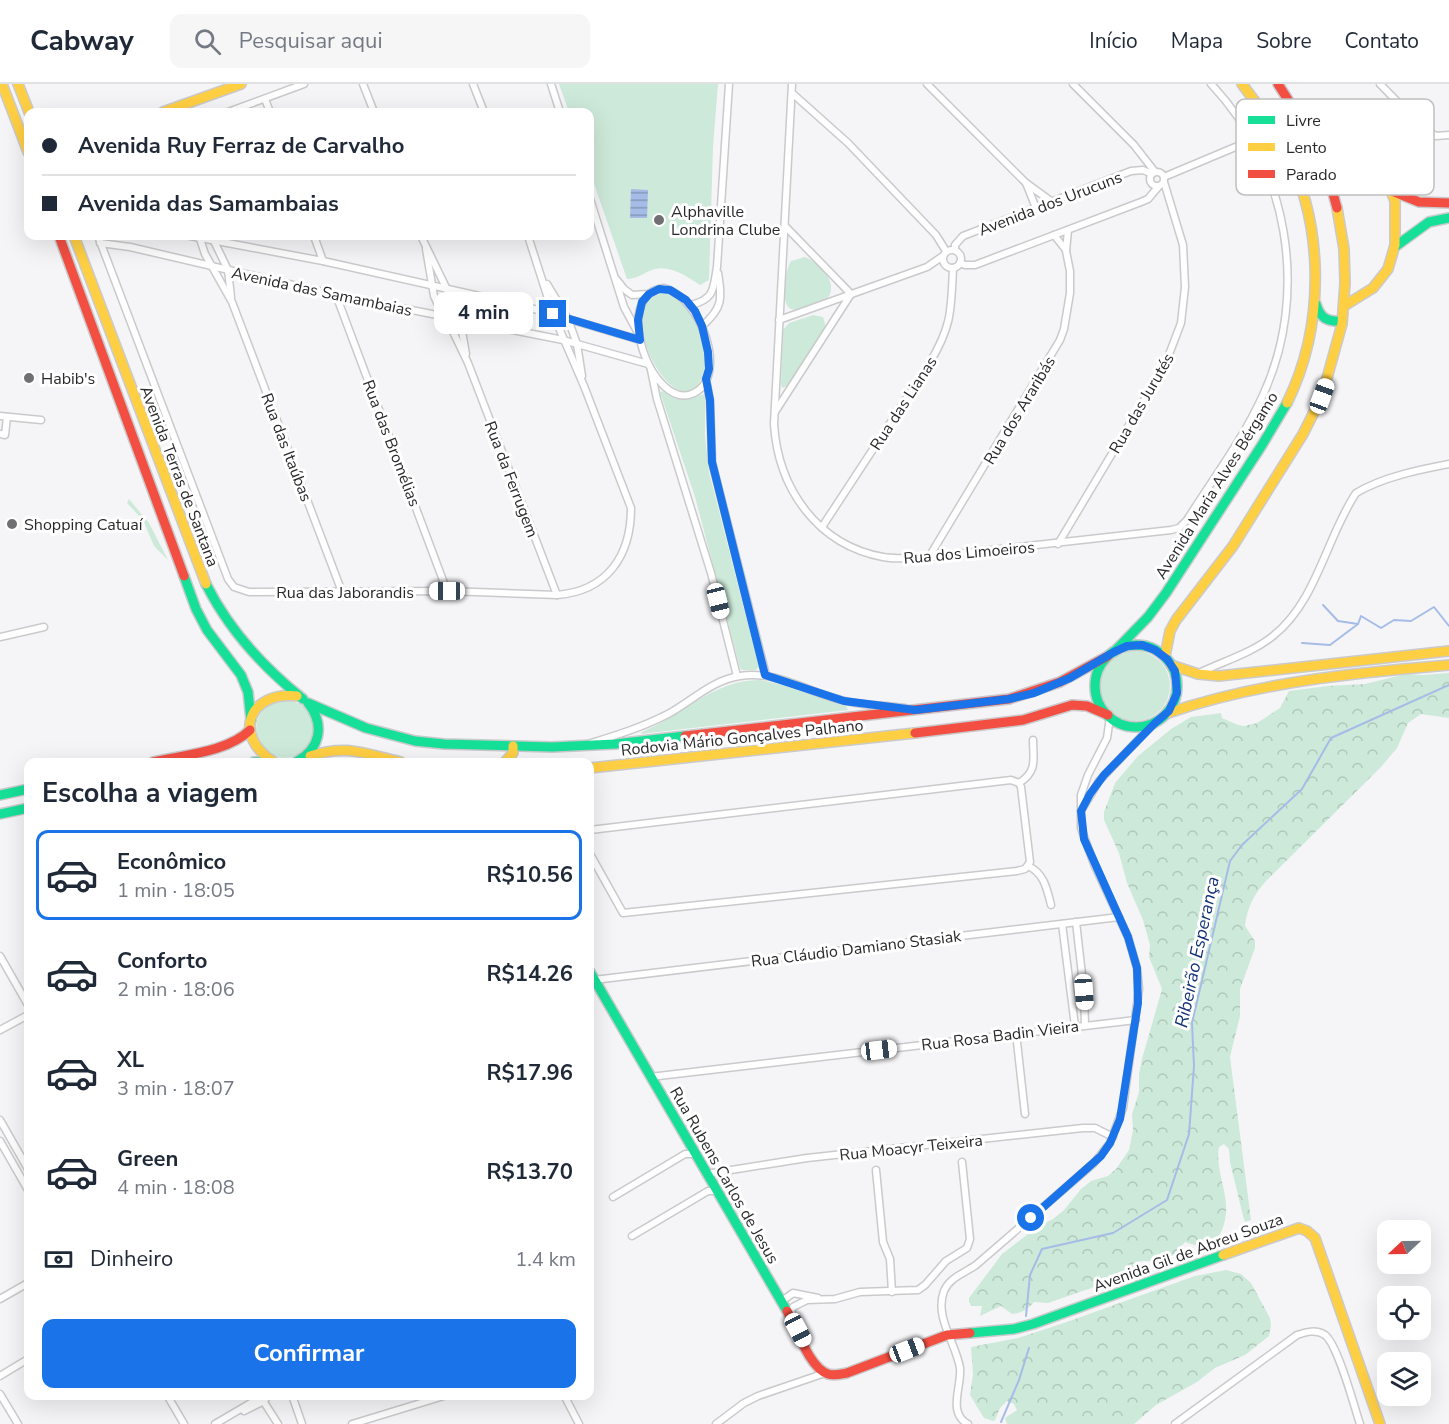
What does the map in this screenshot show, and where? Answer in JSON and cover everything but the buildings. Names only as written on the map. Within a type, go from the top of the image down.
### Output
[{"type":"street","points":[[2,84],[24,142]]},
{"type":"street","points":[[18,84],[27,108]]},
{"type":"street","points":[[173,108],[227,86],[241,84]]},
{"type":"street","points":[[239,108],[304,84]]},
{"type":"street","points":[[363,84],[372,108]]},
{"type":"street","points":[[473,84],[482,108]]},
{"type":"street","points":[[551,84],[560,108]]},
{"type":"street","points":[[691,306],[704,301],[711,295],[717,267],[729,84]]},
{"type":"street","name":"Rua dos Limoeiros","points":[[792,84],[786,226],[779,320],[775,443],[789,488],[800,504],[822,528],[849,545],[875,555],[893,558],[929,557],[1058,544],[1179,528],[1255,411],[1270,378],[1282,335],[1288,284],[1285,238],[1275,195]]},
{"type":"street","points":[[927,84],[1026,183],[1052,202]]},
{"type":"street","points":[[1072,84],[1134,145],[1154,173],[1161,173],[1162,182]]},
{"type":"street","points":[[1211,84],[1236,114]]},
{"type":"street","name":"Avenida Maria Alves Bérgamo","points":[[1242,84],[1253,99]]},
{"type":"street","points":[[1278,84],[1288,99]]},
{"type":"street","points":[[1380,84],[1395,99]]},
{"type":"street","points":[[792,93],[856,152],[936,235],[945,254],[944,262],[950,267]]},
{"type":"street","points":[[265,99],[268,108]]},
{"type":"street","points":[[1434,135],[1449,135]]},
{"type":"street","name":"Avenida dos Urucuns","points":[[960,263],[975,265],[1148,199],[1162,182],[1236,147]]},
{"type":"street","name":"Avenida dos Urucuns","points":[[955,250],[955,245],[963,236],[1133,170],[1154,173]]},
{"type":"street","name":"Rua das Jurutés","points":[[1058,544],[1166,365],[1181,323],[1185,287],[1183,245],[1162,182],[1154,186],[1151,183],[1154,173]]},
{"type":"street","points":[[1026,183],[1036,208]]},
{"type":"street","name":"Avenida Maria Alves Bérgamo","points":[[1111,654],[1156,607],[1274,425],[1289,398],[1304,358],[1311,332],[1315,302],[1315,252],[1303,195]]},
{"type":"street","points":[[1165,656],[1170,630],[1233,546],[1313,415],[1332,369],[1342,321],[1345,283],[1341,230],[1334,195]]},
{"type":"street","points":[[1344,306],[1368,291],[1381,279],[1390,264],[1396,246],[1396,219],[1393,195]]},
{"type":"street","points":[[1399,195],[1427,204],[1449,203]]},
{"type":"street","points":[[594,212],[624,307],[640,337],[650,367],[657,399],[711,573],[737,676]]},
{"type":"street","points":[[1396,246],[1429,222],[1449,219]]},
{"type":"street","points":[[786,226],[851,294]]},
{"type":"street","name":"Rua dos Araribás","points":[[929,557],[1060,340],[1071,293],[1066,251],[1068,230]]},
{"type":"street","name":"Rua dos Araribás","points":[[1054,235],[1066,251]]},
{"type":"street","name":"Avenida Terras de Santana","points":[[60,240],[196,609],[207,630],[241,675],[248,692],[250,730]]},
{"type":"street","name":"Avenida Terras de Santana","points":[[76,240],[206,585],[225,620],[246,647],[267,670],[305,701]]},
{"type":"street","name":"Rua das Itaúbas","points":[[201,240],[212,267],[232,302],[342,592]]},
{"type":"street","name":"Rua das Itaúbas","points":[[213,240],[228,270],[232,302]]},
{"type":"street","name":"Avenida das Samambaias","points":[[226,240],[432,285],[640,337]]},
{"type":"street","points":[[315,240],[323,261]]},
{"type":"street","name":"Rua da Ferrugem","points":[[423,240],[460,320],[468,363]]},
{"type":"street","points":[[529,240],[553,314],[584,386]]},
{"type":"street","name":"Avenida das Samambaias","points":[[100,243],[336,296],[563,340],[650,367]]},
{"type":"street","name":"Rua das Jaborandis","points":[[100,243],[228,579],[234,587],[242,590],[447,591],[557,595],[574,594],[596,584],[610,573],[621,556],[631,523],[631,508],[584,386]]},
{"type":"street","name":"Rua da Ferrugem","points":[[426,249],[432,285],[440,309],[468,363],[557,595]]},
{"type":"street","points":[[779,320],[927,267],[955,250],[960,254],[960,263],[950,267],[927,267]]},
{"type":"street","points":[[702,326],[716,312],[721,300],[717,267]]},
{"type":"street","name":"Rua das Lianas","points":[[822,528],[944,337],[951,314],[950,267]]},
{"type":"street","points":[[542,276],[568,319],[577,344],[584,386]]},
{"type":"street","points":[[615,276],[628,293],[638,296],[659,289],[670,290],[691,306],[702,326],[707,341],[709,369],[706,379],[697,392],[681,396],[663,386],[650,367]]},
{"type":"street","points":[[640,337],[639,312],[642,302],[649,294]]},
{"type":"street","points":[[775,412],[851,294]]},
{"type":"street","name":"Rua das Bromélias","points":[[336,296],[447,591]]},
{"type":"street","points":[[1315,302],[1319,316],[1324,320],[1342,321]]},
{"type":"street","points":[[706,379],[710,400],[712,462],[765,675]]},
{"type":"street","points":[[0,434],[5,435],[4,417],[41,420]]},
{"type":"street","points":[[1198,674],[1259,645],[1274,635],[1289,620],[1312,582],[1356,494],[1368,486],[1422,469],[1449,464]]},
{"type":"street","points":[[0,637],[44,627]]},
{"type":"street","points":[[251,720],[261,703],[272,696],[291,694],[346,720],[394,737],[444,744],[576,747],[1009,699],[1034,693],[1070,678],[1127,646],[1142,645],[1165,656],[1171,665],[1178,686],[1168,713]]},
{"type":"street","points":[[1171,665],[1198,674],[1228,675],[1449,651]]},
{"type":"street","points":[[1111,654],[1100,668],[1096,682],[1097,697],[1109,716],[1120,724],[1134,727],[1155,723]]},
{"type":"street","points":[[1081,811],[1099,781],[1155,723],[1168,713],[1240,692],[1302,681],[1449,665]]},
{"type":"street","points":[[576,747],[644,725],[670,712],[706,689],[737,676],[765,675],[844,701],[915,710]]},
{"type":"street","points":[[302,758],[317,743],[320,731],[316,712],[305,701]]},
{"type":"street","name":"Rodovia Mário Gonçalves Palhano","points":[[594,768],[1002,723],[1035,718],[1071,705],[1090,706],[1109,716]]},
{"type":"street","points":[[968,1424],[960,1418],[958,1412],[960,1367],[947,1335],[942,1307],[943,1294],[948,1285],[976,1265],[1094,1163],[1107,1149],[1123,1108],[1136,1020],[1139,989],[1137,968],[1128,937],[1084,839],[1080,802],[1084,785],[1107,738],[1109,716]]},
{"type":"street","points":[[171,758],[230,745],[250,730]]},
{"type":"street","points":[[250,730],[258,751],[268,758]]},
{"type":"street","points":[[1019,783],[1033,770],[1033,740]]},
{"type":"street","points":[[509,758],[513,753],[513,746]]},
{"type":"street","points":[[305,758],[327,750],[346,748],[387,758]]},
{"type":"street","points":[[594,830],[1011,780],[1019,783],[1021,787],[1029,856],[1028,866],[1017,871],[623,913],[594,861]]},
{"type":"street","points":[[0,795],[24,790]]},
{"type":"street","points":[[0,814],[24,809]]},
{"type":"street","points":[[1028,866],[1041,877],[1051,905]]},
{"type":"street","name":"Rua Cláudio Damiano Stasiak","points":[[594,976],[1119,917]]},
{"type":"street","points":[[1076,922],[1084,992],[1085,1025]]},
{"type":"street","points":[[1062,924],[1075,1026]]},
{"type":"street","points":[[0,956],[24,998]]},
{"type":"street","name":"Rua Rubens Carlos de Jesus","points":[[594,979],[818,1366],[825,1373]]},
{"type":"street","points":[[0,1030],[24,1017]]},
{"type":"street","name":"Rua Rosa Badin Vieira","points":[[650,1077],[1136,1020]]},
{"type":"street","points":[[1016,1033],[1025,1114]]},
{"type":"street","points":[[0,1120],[24,1162]]},
{"type":"street","name":"Rua Moacyr Teixeira","points":[[706,1174],[807,1158],[1083,1128],[1095,1128],[1113,1137]]},
{"type":"street","points":[[0,1141],[24,1183]]},
{"type":"street","points":[[10,1158],[19,1153]]},
{"type":"street","points":[[613,1197],[685,1154],[695,1154]]},
{"type":"street","points":[[790,1316],[793,1307],[799,1303],[860,1292],[916,1290],[921,1288],[944,1262],[969,1246],[962,1162]]},
{"type":"street","points":[[876,1170],[883,1242],[890,1259],[892,1292]]},
{"type":"street","points":[[632,1236],[708,1191],[717,1191]]},
{"type":"street","name":"Avenida Gil de Abreu Souza","points":[[947,1335],[1024,1327],[1291,1230],[1303,1229],[1315,1238],[1380,1424]]},
{"type":"street","points":[[0,1299],[24,1285]]},
{"type":"street","points":[[782,1301],[793,1293],[824,1300]]},
{"type":"street","points":[[1175,1424],[1297,1335],[1308,1331],[1319,1332],[1327,1336],[1334,1348],[1360,1424]]},
{"type":"street","points":[[716,1424],[744,1403],[758,1396],[825,1373],[833,1375],[847,1372],[947,1335]]},
{"type":"street","points":[[0,1376],[24,1361]]},
{"type":"street","points":[[0,1394],[18,1424]]},
{"type":"street","points":[[170,1400],[184,1424]]},
{"type":"street","points":[[246,1406],[248,1400]]},
{"type":"street","points":[[214,1424],[259,1400]]},
{"type":"street","points":[[230,1416],[237,1415],[260,1400]]},
{"type":"street","points":[[266,1400],[278,1424]]},
{"type":"street","points":[[294,1400],[302,1424]]},
{"type":"street","points":[[352,1424],[431,1400]]},
{"type":"street","points":[[567,1400],[579,1424]]},
{"type":"green space","name":"Alphaville Londrina Clube","points":[[559,84],[718,84],[713,147],[709,280],[700,285],[679,272],[661,268],[627,279],[594,184],[594,108],[568,108]]},
{"type":"green space","points":[[805,257],[822,269],[830,281],[830,293],[827,299],[795,310],[789,307],[786,301],[786,276],[791,261]]},
{"type":"green space","points":[[664,293],[675,298],[685,307],[700,331],[704,345],[704,371],[699,383],[688,392],[675,388],[662,375],[651,357],[644,336],[642,316],[648,301]]},
{"type":"green space","points":[[813,315],[823,317],[826,327],[788,386],[782,388],[783,330],[789,323]]},
{"type":"green space","points":[[663,391],[679,399],[705,394],[705,436],[709,472],[759,667],[756,670],[740,668],[695,497],[660,392]]},
{"type":"green space","points":[[129,499],[149,523],[168,560],[154,546],[143,520],[127,503]]},
{"type":"green space","points":[[1142,651],[1155,657],[1164,666],[1168,672],[1170,686],[1168,700],[1160,711],[1149,719],[1128,721],[1110,711],[1102,700],[1100,679],[1110,661],[1121,653]]},
{"type":"green space","points":[[1449,673],[1449,718],[1421,714],[1408,723],[1397,748],[1381,767],[1267,880],[1249,907],[1245,926],[1255,941],[1255,948],[1240,989],[1240,1016],[1230,1057],[1251,1220],[1245,1222],[1230,1162],[1229,1149],[1224,1144],[1219,1147],[1218,1155],[1226,1213],[1222,1230],[1214,1241],[1202,1245],[1185,1242],[1171,1257],[1157,1261],[1141,1261],[1120,1278],[1048,1303],[1034,1302],[1019,1313],[1012,1314],[1001,1306],[980,1316],[982,1306],[972,1306],[969,1298],[1002,1254],[1064,1210],[1081,1189],[1091,1181],[1108,1176],[1116,1169],[1129,1150],[1133,1130],[1132,1114],[1139,1092],[1142,1059],[1162,989],[1149,957],[1150,945],[1143,920],[1127,883],[1119,853],[1104,820],[1104,812],[1115,783],[1138,756],[1171,729],[1191,717],[1221,713],[1222,718],[1244,726],[1257,723],[1280,708],[1289,691],[1365,684],[1406,674]]},
{"type":"green space","points":[[759,680],[846,706],[848,710],[641,734],[713,692],[727,686]]},
{"type":"green space","points":[[279,700],[291,700],[301,704],[310,713],[314,735],[306,750],[291,758],[279,758],[269,754],[260,745],[256,735],[256,723],[260,713],[269,704]]},
{"type":"green space","points":[[1226,1270],[1241,1274],[1251,1283],[1270,1318],[1269,1336],[1245,1355],[1215,1368],[1197,1382],[1156,1405],[1134,1424],[1007,1424],[1005,1418],[1017,1410],[1014,1404],[1007,1401],[993,1421],[984,1418],[970,1395],[973,1374],[971,1347],[1018,1338],[1195,1276]]},
{"type":"water","points":[[631,189],[648,190],[647,218],[630,218]]},
{"type":"waterway","points":[[1323,605],[1338,621],[1358,624]]},
{"type":"waterway","points":[[1302,643],[1330,645],[1358,624],[1361,616],[1381,628],[1394,620],[1411,621],[1434,607],[1449,626]]},
{"type":"waterway","name":"Ribeirão Esperança","points":[[1026,1316],[1030,1275],[1042,1249],[1113,1233],[1167,1200],[1189,1134],[1194,1066],[1192,1023],[1230,861],[1242,845],[1302,789],[1331,738],[1449,685]]},
{"type":"waterway","name":"Ribeirão Esperança","points":[[1001,1422],[1019,1380],[1029,1348]]},
{"type":"traffic: fast","points":[[1396,246],[1429,222],[1449,218]]},
{"type":"traffic: fast","points":[[1316,304],[1325,318],[1342,321]]},
{"type":"traffic: fast","points":[[1114,652],[1148,617],[1166,593],[1287,403]]},
{"type":"traffic: fast","points":[[184,576],[196,609],[207,630],[241,675],[248,692],[251,720]]},
{"type":"traffic: fast","points":[[206,584],[225,617],[248,647],[303,699]]},
{"type":"traffic: fast","points":[[1136,645],[1152,648],[1165,657],[1174,670],[1177,686],[1174,702],[1165,715],[1152,724],[1136,727],[1120,724],[1107,715],[1098,702],[1095,686],[1098,670],[1107,657],[1120,648],[1136,645]]},
{"type":"traffic: fast","points":[[308,703],[366,728],[415,741],[444,744],[552,747],[615,744],[685,736]]},
{"type":"traffic: fast","points":[[302,758],[315,744],[318,736],[317,721],[309,704]]},
{"type":"traffic: fast","points":[[0,795],[24,790]]},
{"type":"traffic: fast","points":[[0,814],[24,809]]},
{"type":"traffic: fast","points":[[594,979],[787,1311]]},
{"type":"traffic: fast","points":[[970,1333],[1014,1329],[1033,1324],[1223,1255]]},
{"type":"traffic: slow","points":[[2,84],[24,142]]},
{"type":"traffic: slow","points":[[18,84],[27,108]]},
{"type":"traffic: slow","points":[[174,108],[241,84]]},
{"type":"traffic: slow","points":[[1242,84],[1253,99]]},
{"type":"traffic: slow","points":[[1287,403],[1308,342],[1314,309],[1313,243],[1303,195]]},
{"type":"traffic: slow","points":[[1344,306],[1373,288],[1388,269],[1395,245],[1395,201],[1393,195]]},
{"type":"traffic: slow","points":[[1165,656],[1170,631],[1176,620],[1233,546],[1303,434],[1322,396],[1342,324],[1345,283],[1344,249],[1337,208]]},
{"type":"traffic: slow","points":[[76,240],[206,584]]},
{"type":"traffic: slow","points":[[1171,665],[1198,674],[1219,676],[1449,651]]},
{"type":"traffic: slow","points":[[1168,713],[1202,702],[1307,680],[1449,665]]},
{"type":"traffic: slow","points":[[269,758],[253,740],[250,728],[251,717],[257,708],[267,701],[280,696],[297,696]]},
{"type":"traffic: slow","points":[[594,768],[915,733]]},
{"type":"traffic: slow","points":[[509,758],[513,753],[513,746]]},
{"type":"traffic: slow","points":[[310,756],[323,752],[346,751],[385,758]]},
{"type":"traffic: slow","points":[[1223,1255],[1299,1228],[1315,1238],[1380,1424]]},
{"type":"traffic: jam","points":[[1278,84],[1288,99]]},
{"type":"traffic: jam","points":[[1333,195],[1337,208]]},
{"type":"traffic: jam","points":[[1402,195],[1419,202],[1449,203]]},
{"type":"traffic: jam","points":[[60,240],[184,576]]},
{"type":"traffic: jam","points":[[685,736],[1009,699],[1060,682],[1108,656]]},
{"type":"traffic: jam","points":[[915,733],[1023,720],[1072,705],[1087,706],[1108,715]]},
{"type":"traffic: jam","points":[[175,758],[218,748],[250,730]]},
{"type":"traffic: jam","points":[[787,1311],[809,1356],[821,1370],[830,1375],[847,1373],[947,1335],[970,1333]]},
{"type":"place","name":"Alphaville Londrina Clube","points":[[659,220]]},
{"type":"place","name":"Habib's","points":[[29,378]]},
{"type":"place","name":"Shopping Catuaí","points":[[12,524]]},
{"type":"route","points":[[553,314],[640,340],[638,320],[642,302],[654,291],[664,288],[675,292],[695,311],[707,341],[709,369],[706,383],[710,400],[712,462],[765,675],[844,701],[915,710],[1009,699],[1034,693],[1070,678],[1127,646],[1142,645],[1155,650],[1165,656],[1175,671],[1177,693],[1169,711],[1104,775],[1093,788],[1081,811],[1081,828],[1084,839],[1128,937],[1137,968],[1138,1003],[1123,1108],[1107,1149],[1031,1218]]}]
